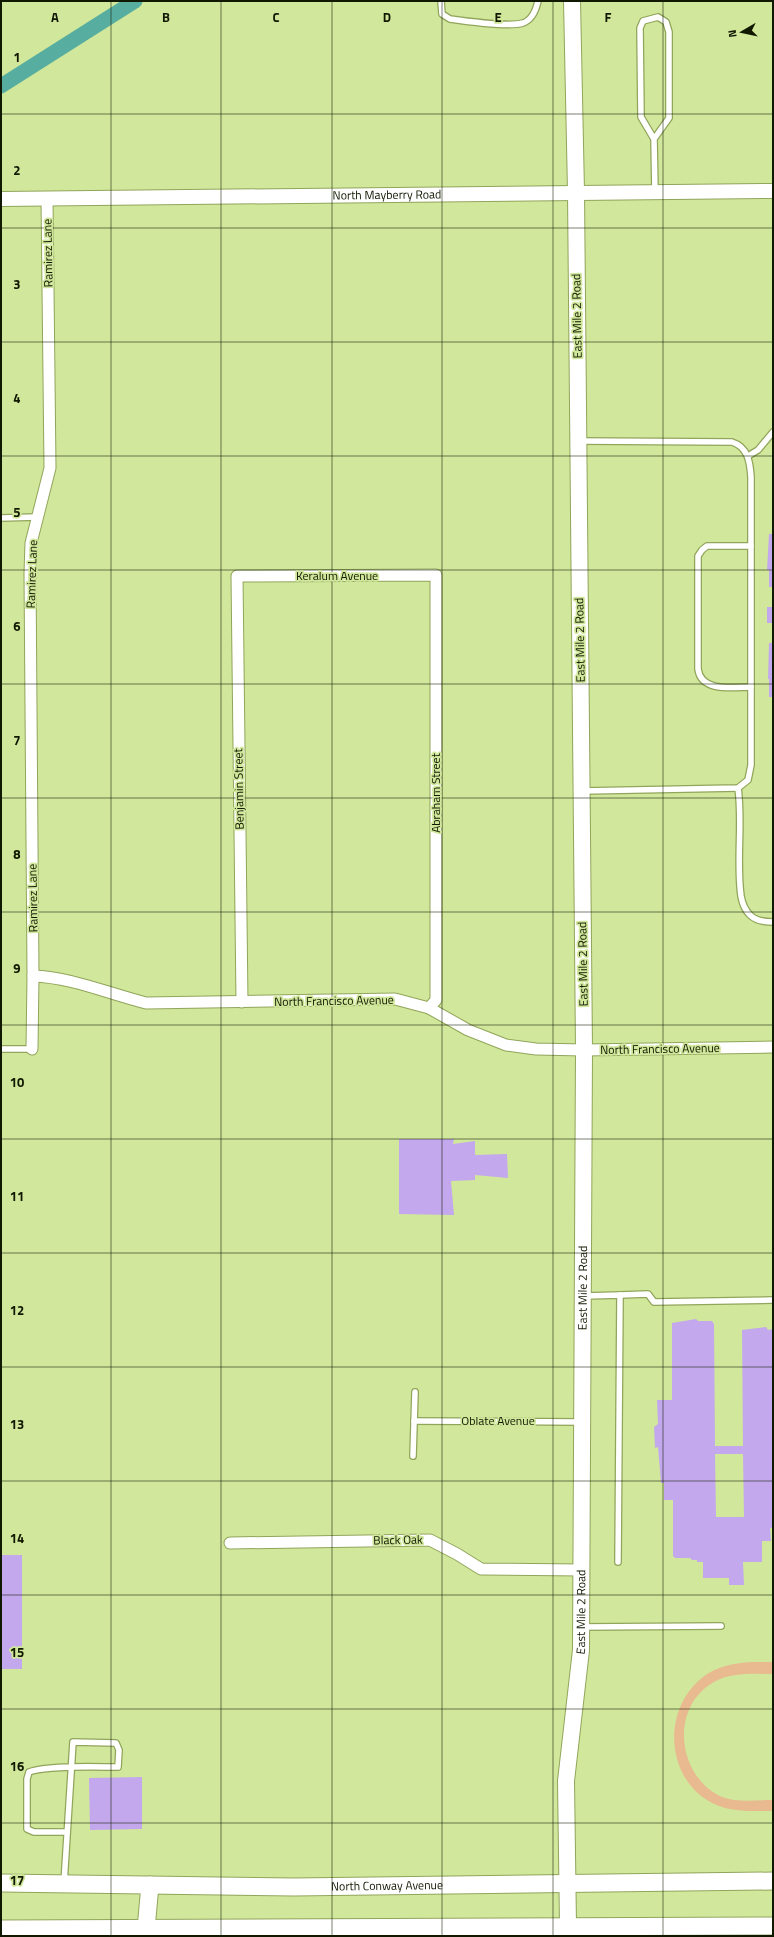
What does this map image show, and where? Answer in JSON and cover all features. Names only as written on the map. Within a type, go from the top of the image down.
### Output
[{"type":"main road","name":"East Mile 2 Road","points":[[568,1931],[566,1781],[581,1650],[584,1050],[579,441],[572,1]]},
{"type":"main road","name":"North Conway Avenue","points":[[1,1883],[294,1887],[773,1881]]},
{"type":"main road","points":[[146,1933],[150,1885]]},
{"type":"main road","points":[[1,1929],[146,1933],[249,1933],[568,1931],[773,1926]]},
{"type":"street","name":"North Mayberry Road","points":[[1,199],[773,191]]},
{"type":"street","name":"Ramirez Lane","points":[[32,1049],[33,976],[30,573],[31,543],[50,468],[47,198]]},
{"type":"street","name":"Keralum Avenue","points":[[237,576],[436,575]]},
{"type":"street","name":"Abraham Street","points":[[429,1008],[436,1000],[436,575]]},
{"type":"street","name":"Benjamin Street","points":[[237,576],[242,1002]]},
{"type":"street","name":"North Francisco Avenue","points":[[33,976],[61,978],[114,996],[146,1003],[395,999],[429,1008],[468,1030],[506,1045],[536,1049],[584,1050],[773,1047]]},
{"type":"street","name":"Black Oak","points":[[230,1543],[430,1540],[457,1554],[482,1570],[582,1570]]},
{"type":"lane","points":[[441,1],[442,14],[450,19],[508,24],[523,23],[532,16],[538,1]]},
{"type":"lane","points":[[654,139],[669,118],[669,32],[666,22],[658,17],[643,21],[640,28],[641,117],[654,139],[655,192]]},
{"type":"lane","points":[[748,456],[758,450],[773,432]]},
{"type":"lane","points":[[579,441],[732,442],[738,444],[748,456],[751,477],[751,687],[750,772],[748,780],[738,788],[582,791]]},
{"type":"lane","points":[[1,518],[37,518]]},
{"type":"lane","points":[[751,546],[707,546],[698,556],[698,662],[701,680],[710,686],[751,687]]},
{"type":"lane","points":[[738,788],[740,808],[740,887],[742,901],[751,916],[761,921],[773,922]]},
{"type":"lane","points":[[1,1049],[32,1049]]},
{"type":"lane","points":[[583,1296],[648,1294],[654,1302],[773,1300]]},
{"type":"lane","points":[[618,1562],[620,1295]]},
{"type":"lane","points":[[413,1456],[415,1392]]},
{"type":"lane","name":"Oblate Avenue","points":[[414,1421],[582,1422]]},
{"type":"lane","points":[[581,1627],[721,1626]]},
{"type":"lane","points":[[64,1883],[72,1768],[73,1742],[116,1743],[119,1750],[118,1767],[72,1768],[36,1770],[29,1772],[27,1779],[27,1829],[34,1832],[67,1832]]},
{"type":"shaded area","points":[[773,1662],[773,1674],[735,1675],[714,1682],[700,1693],[690,1708],[685,1724],[684,1741],[688,1758],[695,1774],[707,1787],[722,1797],[728,1799],[741,1801],[773,1800],[773,1811],[749,1811],[725,1808],[705,1799],[690,1785],[680,1768],[675,1749],[675,1729],[679,1710],[689,1692],[703,1677],[714,1670],[733,1664]]},
{"type":"building","points":[[769,534],[773,534],[773,587],[769,587],[769,570],[767,570]]},
{"type":"building","points":[[767,607],[773,607],[773,623],[767,623]]},
{"type":"building","points":[[769,643],[773,643],[773,697],[769,697]]},
{"type":"building","points":[[399,1139],[454,1139],[453,1144],[475,1141],[475,1155],[507,1154],[508,1178],[475,1175],[475,1180],[451,1181],[454,1215],[399,1214]]},
{"type":"building","points":[[696,1319],[698,1321],[712,1321],[714,1324],[715,1446],[743,1446],[742,1330],[766,1327],[768,1330],[773,1329],[773,1528],[770,1528],[771,1541],[762,1541],[762,1562],[743,1562],[744,1585],[729,1585],[729,1578],[703,1578],[703,1562],[697,1562],[697,1560],[692,1560],[690,1558],[675,1558],[673,1556],[673,1500],[664,1500],[664,1483],[661,1483],[658,1447],[655,1448],[654,1427],[658,1424],[657,1400],[672,1400],[672,1323]],"holes":[[[715,1454],[743,1454],[744,1517],[716,1517]]]},
{"type":"building","points":[[1,1555],[22,1555],[22,1669],[1,1669]]},
{"type":"building","points":[[142,1777],[142,1829],[90,1830],[89,1778]]},
{"type":"waterway","points":[[1,86],[135,1]]}]
